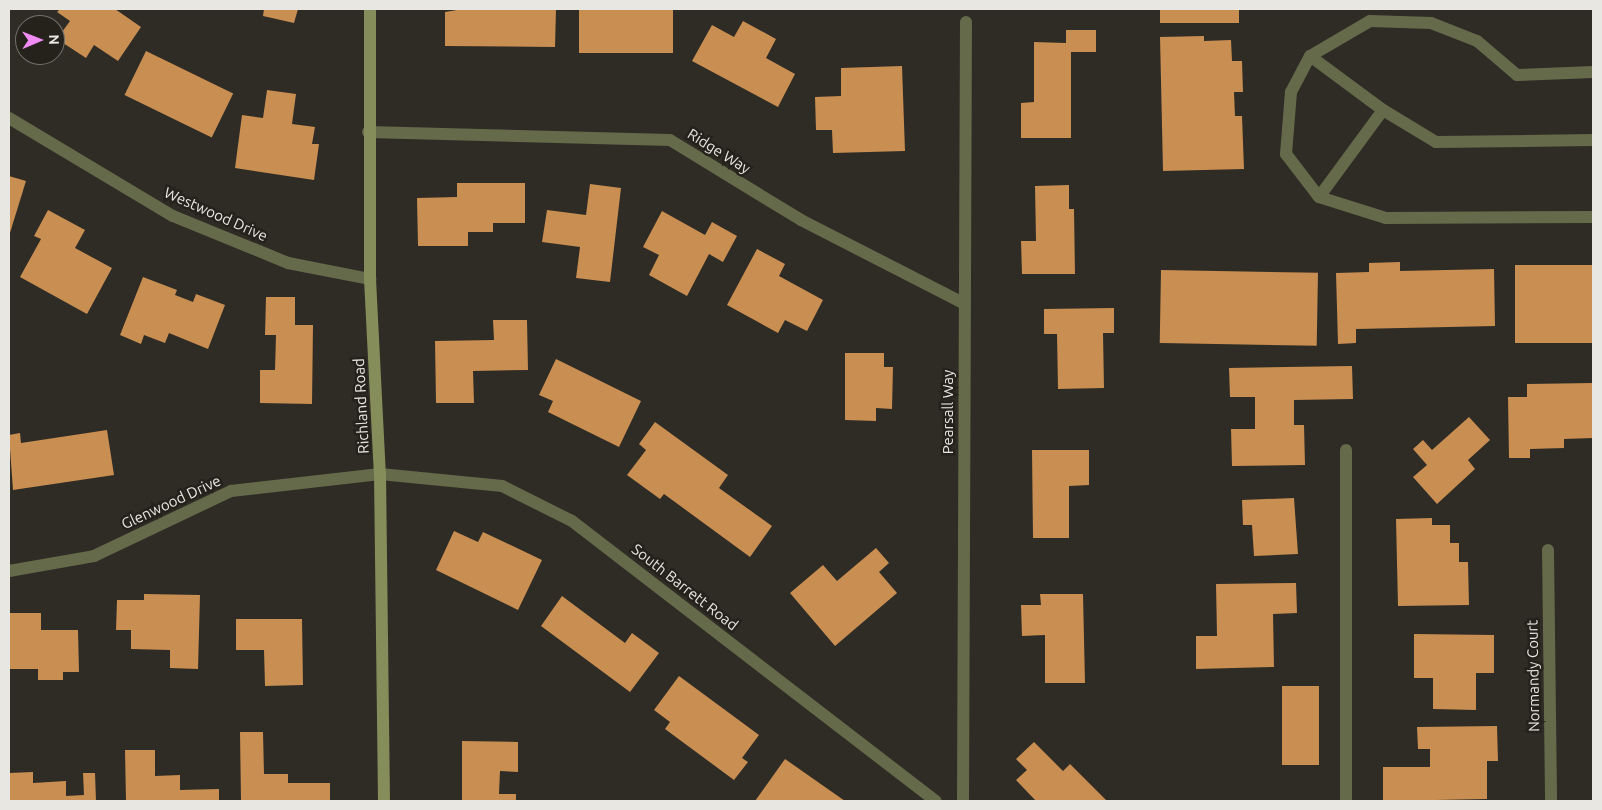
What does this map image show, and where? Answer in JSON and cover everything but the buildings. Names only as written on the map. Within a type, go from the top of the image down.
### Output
[{"type":"street","name":"Richland Road","points":[[370,9],[368,132],[370,279],[380,474],[384,801]]},
{"type":"street","points":[[1593,72],[1517,75],[1476,41],[1430,23],[1370,21],[1310,56],[1291,92],[1286,154],[1319,198],[1386,218],[1593,217]]},
{"type":"street","name":"Pearsall Way","points":[[963,801],[966,22]]},
{"type":"street","points":[[1310,56],[1383,110],[1436,142],[1593,140]]},
{"type":"street","points":[[1319,198],[1383,110]]},
{"type":"street","name":"Westwood Drive","points":[[9,118],[173,216],[288,263],[370,279]]},
{"type":"street","name":"Ridge Way","points":[[368,132],[670,140],[801,220],[964,304]]},
{"type":"street","points":[[1346,450],[1346,801]]},
{"type":"street","name":"Glenwood Drive","points":[[9,570],[94,556],[231,491],[380,474]]},
{"type":"street","name":"South Barrett Road","points":[[380,474],[502,486],[572,522],[936,801]]},
{"type":"street","name":"Normandy Court","points":[[1548,550],[1551,801]]}]
